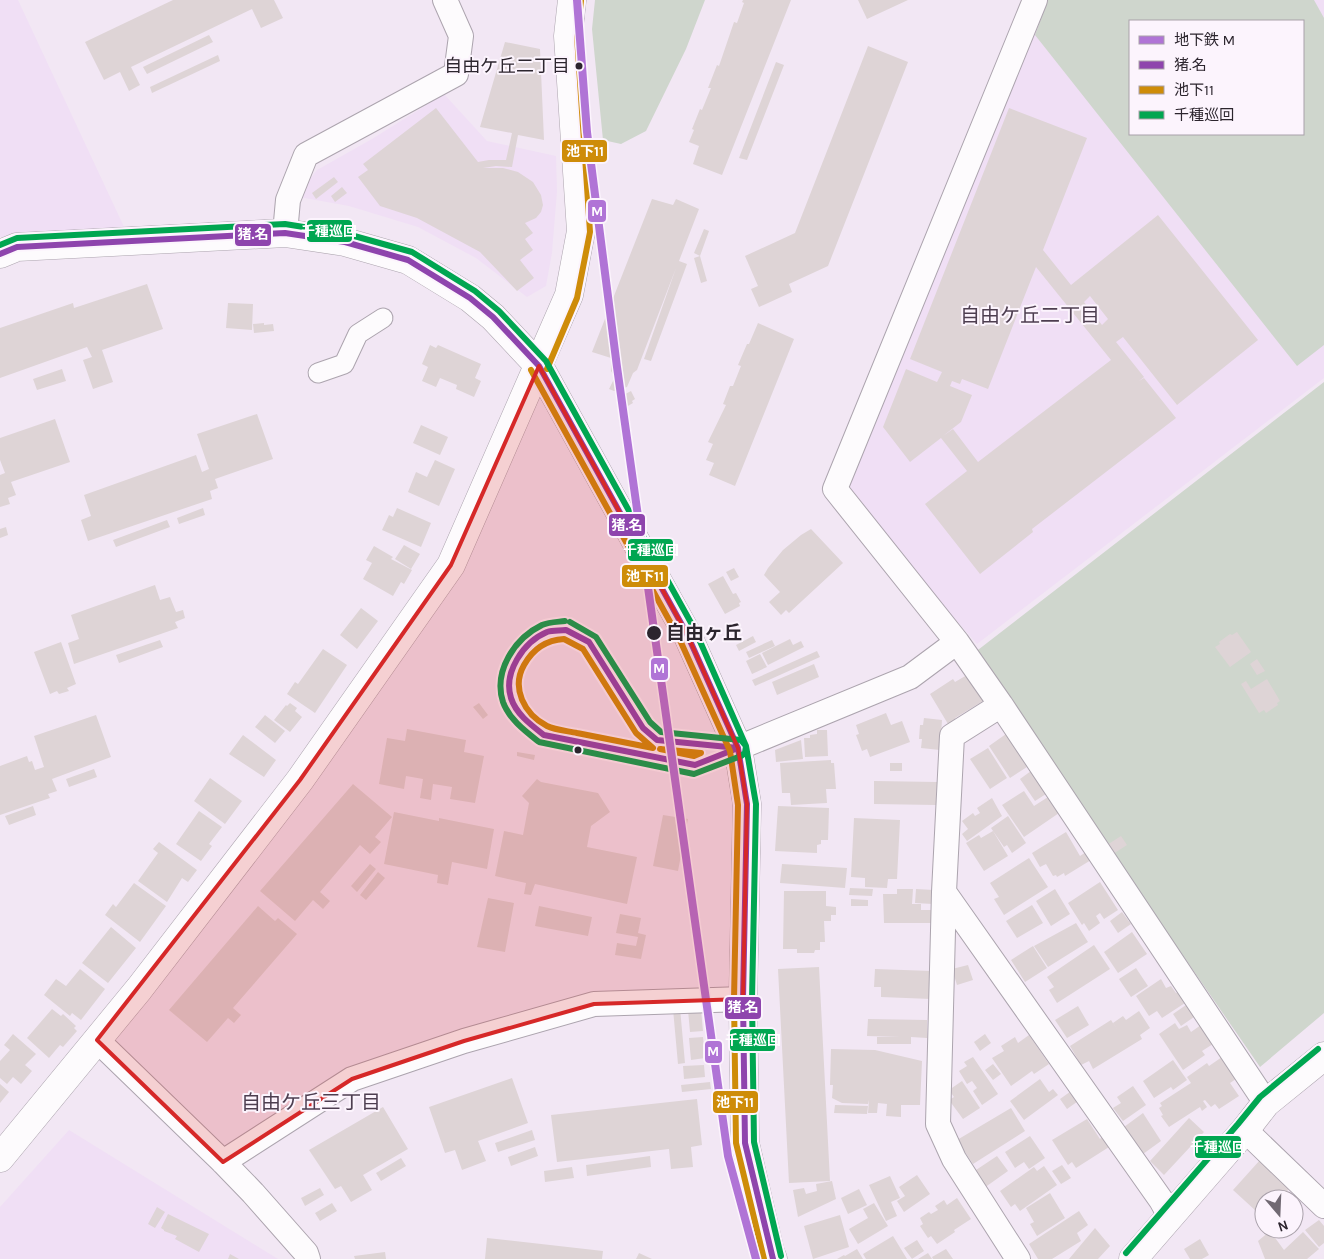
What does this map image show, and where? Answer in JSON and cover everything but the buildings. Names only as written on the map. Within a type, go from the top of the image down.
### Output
[{"type":"street","points":[[285,233],[288,200],[306,154],[456,74],[461,36],[445,0]]},
{"type":"street","points":[[0,1158],[97,1040],[300,780],[451,565],[569,295],[580,231],[568,36],[572,0]]},
{"type":"street","points":[[1035,0],[835,489],[957,642],[1266,1103]]},
{"type":"street","points":[[0,254],[17,247],[285,233],[344,242],[408,260],[470,298],[492,317],[539,366],[687,634],[738,748],[747,804],[743,999],[745,1143],[770,1251],[774,1259]]},
{"type":"street","points":[[318,373],[344,364],[358,334],[382,318]]},
{"type":"street","points":[[738,748],[910,677],[957,642]]},
{"type":"street","points":[[1001,705],[952,736],[944,892],[938,1124],[954,1159],[1018,1259]]},
{"type":"street","points":[[944,892],[1161,1200],[1170,1216]]},
{"type":"street","points":[[223,1162],[352,1079],[464,1041],[594,1004],[743,999]]},
{"type":"street","points":[[97,1040],[223,1162],[306,1254],[308,1259]]},
{"type":"street","points":[[1133,1259],[1245,1130],[1266,1103],[1324,1056]]},
{"type":"street","points":[[1245,1130],[1324,1206]]},
{"type":"highlighted area","points":[[539,366],[687,634],[738,748],[747,804],[743,999],[594,1004],[464,1041],[352,1079],[223,1162],[97,1040],[300,780],[451,565]]},
{"type":"shaded area","points":[[0,0],[18,0],[125,229],[0,237]]},
{"type":"shaded area","points":[[595,0],[705,0],[686,49],[646,131],[621,144],[603,140],[592,29]]},
{"type":"shaded area","points":[[1042,0],[1324,0],[1324,378],[977,644],[851,500],[850,483]]},
{"type":"shaded area","points":[[1048,0],[1314,0],[1324,18],[1324,345],[1297,366],[1035,35]]},
{"type":"shaded area","points":[[444,94],[487,141],[556,156],[557,191],[552,253],[546,286],[527,297],[476,258],[418,227],[349,206],[299,197],[317,170],[372,139]]},
{"type":"shaded area","points":[[1324,382],[1324,1013],[1260,1067],[974,653]]},
{"type":"shaded area","points":[[69,1130],[278,1259],[0,1259],[0,1207]]},
{"type":"metro line","name":"M","points":[[577,0],[587,132],[617,367],[728,1156],[756,1259]]},
{"type":"transit line","name":"池下11","points":[[547,369],[577,298],[590,232],[577,36],[581,1]]},
{"type":"transit line","name":"千種巡回","points":[[0,245],[17,238],[285,224],[347,234],[412,252],[475,291],[499,311],[546,361],[695,630],[746,746],[756,804],[752,999],[754,1142],[781,1256]]},
{"type":"transit line","name":"猪.名","points":[[0,254],[17,247],[285,233],[345,242],[408,260],[470,298],[493,317],[539,366],[687,634],[738,748],[747,804],[743,999],[745,1143],[773,1259]]},
{"type":"transit line","name":"池下11","points":[[531,370],[679,638],[730,751],[738,805],[734,999],[736,1143],[764,1259]]},
{"type":"transit line","name":"千種巡回","points":[[565,621],[542,625],[532,631],[515,647],[504,667],[501,679],[503,702],[509,714],[528,734],[539,742],[694,774],[745,753],[746,746],[741,740],[661,732],[650,722],[596,637],[570,622]]},
{"type":"transit line","name":"猪.名","points":[[566,630],[589,642],[643,728],[657,740],[738,748],[695,765],[544,735],[524,719],[516,709],[511,698],[510,679],[517,659],[530,643],[547,632],[566,630]]},
{"type":"transit line","name":"池下11","points":[[564,639],[583,649],[636,733],[653,748],[554,728],[547,726],[532,715],[522,700],[519,683],[520,674],[532,654],[541,646],[551,641],[564,639]]},
{"type":"transit line","name":"池下11","points":[[660,749],[701,753],[694,756],[660,749]]},
{"type":"transit line","name":"千種巡回","points":[[1126,1253],[1260,1097],[1318,1049]]},
{"type":"place","name":"自由ケ丘二丁目","points":[[579,66]]},
{"type":"place","name":"自由ヶ丘","points":[[654,633]]},
{"type":"district","name":"自由ケ丘二丁目","points":[[1030,315]]},
{"type":"district","name":"自由ケ丘三丁目","points":[[311,1102]]}]
